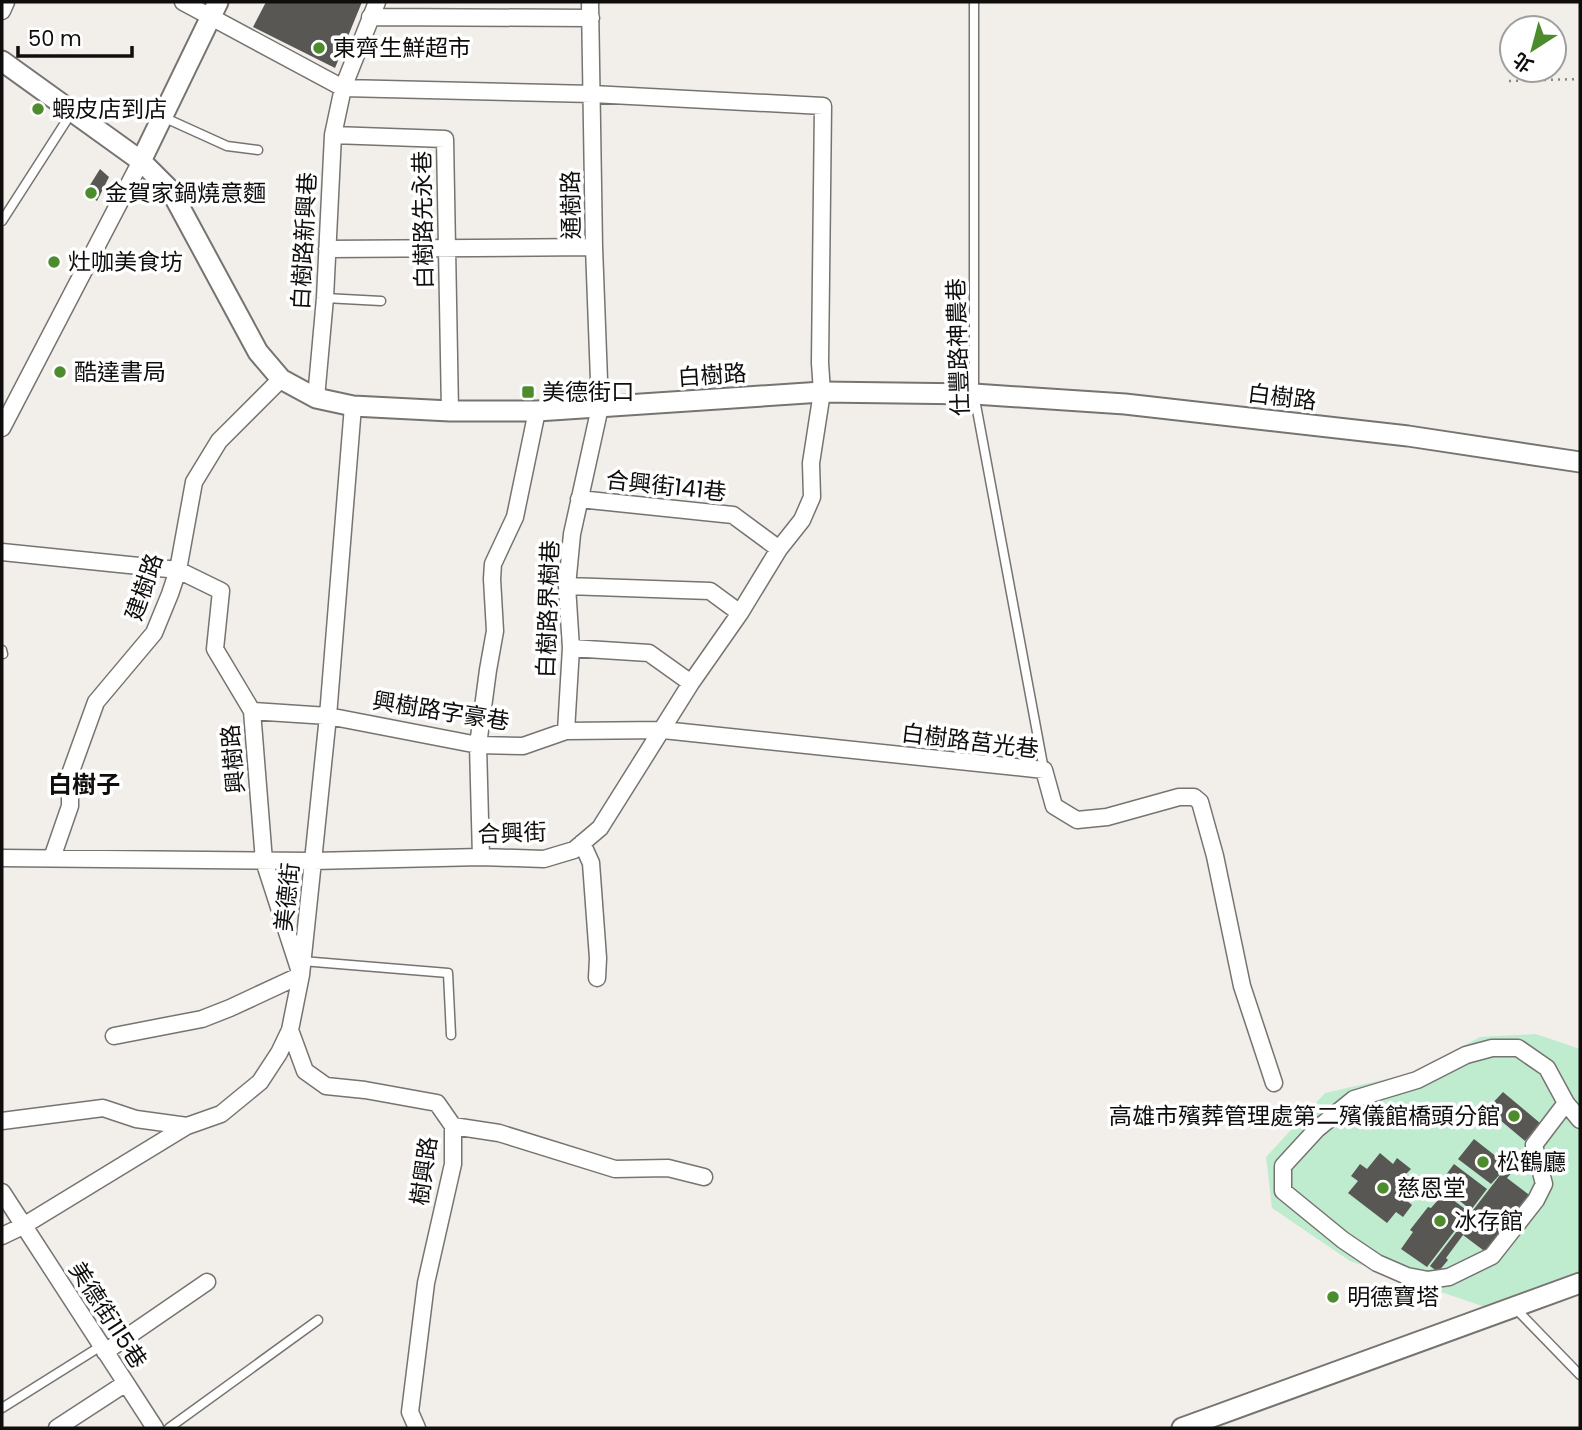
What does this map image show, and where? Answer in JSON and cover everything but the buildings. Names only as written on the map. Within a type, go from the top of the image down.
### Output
[{"type":"street","points":[[2,11],[6,2]]},
{"type":"street","points":[[183,2],[215,9],[343,88],[592,94]]},
{"type":"street","name":"白樹路新興巷","points":[[316,398],[325,298],[333,135],[343,88],[377,2]]},
{"type":"street","points":[[4,419],[141,162],[215,9]]},
{"type":"street","points":[[370,18],[591,10]]},
{"type":"street","name":"通樹路","points":[[591,10],[594,247],[600,407]]},
{"type":"street","name":"白樹路","points":[[2,61],[141,162],[171,191],[258,352],[281,379],[316,398],[353,406],[450,411],[537,411],[822,392],[974,394],[1152,407],[1408,436],[1580,462]]},
{"type":"street","name":"合興街","points":[[2,858],[264,861],[481,857],[544,859],[574,850],[600,828],[691,683],[740,613],[779,549],[802,520],[812,497],[811,463],[822,392],[820,363],[823,106],[592,94]]},
{"type":"street","name":"白樹路先永巷","points":[[333,135],[445,139],[450,411]]},
{"type":"street","points":[[327,249],[594,247]]},
{"type":"street","name":"建樹路","points":[[52,858],[70,806],[70,774],[96,702],[154,633],[177,570],[194,482],[219,441],[281,379]]},
{"type":"street","name":"美德街","points":[[2,1236],[23,1226],[187,1126],[220,1114],[260,1082],[290,1030],[302,968],[313,861],[353,406]]},
{"type":"street","name":"白樹路界樹巷","points":[[566,731],[571,648],[567,586],[572,534],[600,407]]},
{"type":"street","points":[[481,857],[478,745],[495,631],[493,564],[515,517],[537,411]]},
{"type":"street","name":"合興街141巷","points":[[579,499],[733,515],[779,549]]},
{"type":"street","points":[[2,552],[177,570]]},
{"type":"street","name":"興樹路","points":[[177,570],[220,591],[215,649],[252,711],[264,861],[302,968]]},
{"type":"street","points":[[567,586],[710,591],[740,613]]},
{"type":"street","points":[[571,648],[649,653],[691,683]]},
{"type":"street","name":"興樹路字豪巷","points":[[252,711],[327,716],[478,745],[523,746],[566,731],[663,730]]},
{"type":"street","name":"白樹路莒光巷","points":[[663,730],[1044,770],[1054,806],[1077,820],[1107,817],[1179,797],[1194,797],[1200,802],[1215,856],[1242,986],[1274,1083]]},
{"type":"street","points":[[582,843],[591,863],[597,978]]},
{"type":"street","points":[[114,1036],[202,1019],[230,1008],[302,968]]},
{"type":"street","name":"樹興路","points":[[290,1030],[304,1071],[326,1086],[366,1090],[437,1103],[453,1126],[453,1164],[426,1283],[410,1412],[417,1428]]},
{"type":"street","points":[[1566,1103],[1534,1145],[1544,1184],[1536,1200],[1492,1256],[1449,1277],[1428,1280],[1407,1276],[1377,1263],[1343,1240],[1283,1191],[1283,1167],[1317,1129],[1354,1099],[1417,1080],[1466,1055],[1492,1048],[1518,1048],[1547,1068],[1566,1103],[1580,1120]]},
{"type":"street","points":[[2,1121],[103,1108],[136,1119],[187,1126]]},
{"type":"street","points":[[453,1126],[499,1133],[615,1169],[668,1168],[704,1177]]},
{"type":"street","name":"美德街115巷","points":[[2,1192],[155,1428]]},
{"type":"street","points":[[103,1349],[207,1282]]},
{"type":"street","points":[[1182,1428],[1580,1283]]},
{"type":"street","points":[[57,1428],[126,1383]]},
{"type":"lane","name":"仕豐路神農巷","points":[[974,2],[974,394],[1044,770]]},
{"type":"lane","points":[[2,220],[72,112]]},
{"type":"lane","points":[[163,117],[227,146],[258,150]]},
{"type":"lane","points":[[325,298],[381,301]]},
{"type":"lane","points":[[302,968],[448,973],[451,1035]]},
{"type":"lane","points":[[1514,1307],[1580,1375]]},
{"type":"lane","points":[[169,1428],[318,1320]]},
{"type":"lane","points":[[2,1408],[103,1349]]},
{"type":"green space","points":[[1536,1034],[1580,1049],[1580,1271],[1485,1307],[1350,1261],[1272,1208],[1266,1157],[1325,1093],[1413,1073],[1480,1037]]},
{"type":"place","name":"東齊生鮮超市","points":[[319,48]]},
{"type":"place","name":"蝦皮店到店","points":[[38,109]]},
{"type":"place","name":"金賀家鍋燒意麵","points":[[91,193]]},
{"type":"place","name":"灶咖美食坊","points":[[54,262]]},
{"type":"place","name":"酷達書局","points":[[60,372]]},
{"type":"place","name":"美德街口","points":[[528,392]]},
{"type":"place","name":"高雄市殯葬管理處第二殯儀館橋頭分館","points":[[1514,1116]]},
{"type":"place","name":"松鶴廳","points":[[1483,1162]]},
{"type":"place","name":"慈恩堂","points":[[1383,1188]]},
{"type":"place","name":"冰存館","points":[[1440,1221]]},
{"type":"place","name":"明德寶塔","points":[[1333,1297]]},
{"type":"district","name":"白樹子","points":[[84,784]]}]
